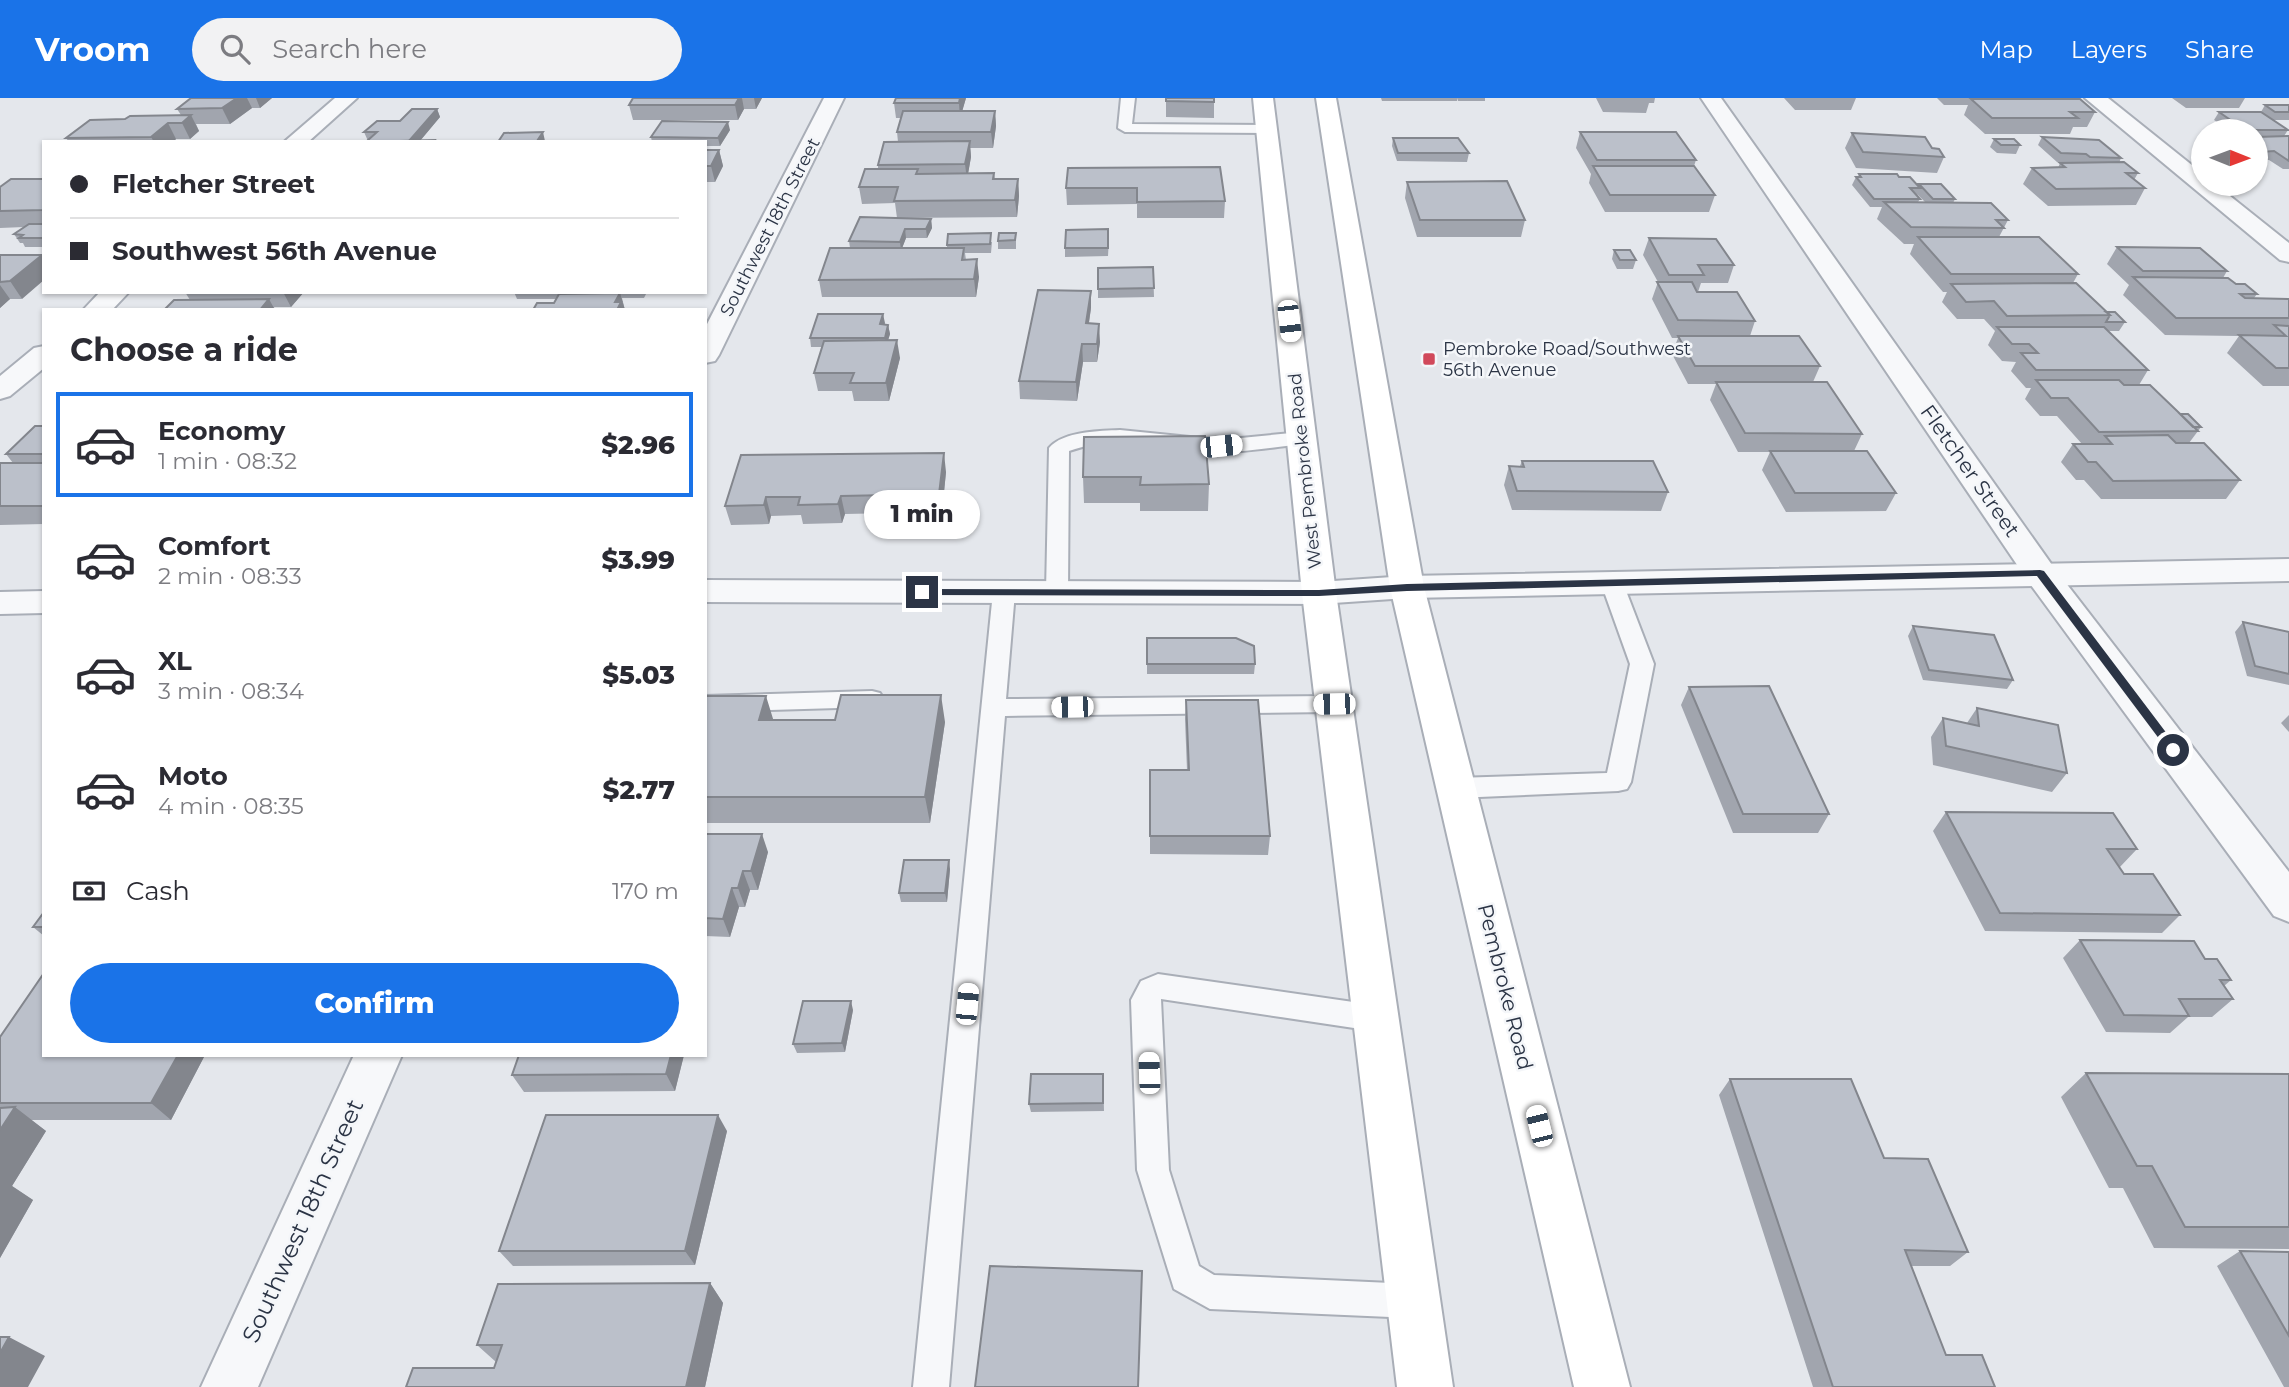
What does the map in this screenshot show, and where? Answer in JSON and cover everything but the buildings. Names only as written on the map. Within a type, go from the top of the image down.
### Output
[{"type":"main road","name":"West Pembroke Road","points":[[1263,98],[1319,593]]},
{"type":"main road","points":[[1316,105],[1330,134],[1407,587]]},
{"type":"main road","name":"Pembroke Road","points":[[1407,587],[1602,1387]]},
{"type":"main road","points":[[1319,593],[1425,1387]]},
{"type":"street","points":[[297,140],[347,98]]},
{"type":"street","name":"Southwest 18th Street","points":[[707,351],[834,98]]},
{"type":"street","name":"Fletcher Street","points":[[1711,98],[2040,573],[2289,904]]},
{"type":"street","points":[[2095,98],[2289,255]]},
{"type":"street","points":[[98,308],[114,294]]},
{"type":"street","points":[[0,390],[42,356]]},
{"type":"street","points":[[707,591],[1319,593],[1407,587],[2289,570]]},
{"type":"street","points":[[0,603],[42,602]]},
{"type":"street","name":"Southwest 18th Street","points":[[229,1387],[377,1057]]},
{"type":"lane","points":[[1128,98],[1125,128],[1267,129]]},
{"type":"lane","points":[[1057,592],[1059,448],[1083,438],[1141,435],[1182,443],[1221,446],[1302,438]]},
{"type":"lane","points":[[1456,788],[1618,782],[1642,664],[1612,583]]},
{"type":"lane","points":[[931,1387],[1004,592]]},
{"type":"lane","points":[[707,704],[880,699]]},
{"type":"lane","points":[[993,708],[1334,704]]},
{"type":"lane","points":[[1374,1018],[1158,986],[1151,990],[1146,1000],[1153,1170],[1186,1277],[1202,1288],[1210,1292],[1413,1301]]},
{"type":"place","name":"Pembroke Road/Southwest 56th Avenue","points":[[1429,359]]},
{"type":"route","points":[[922,592],[1319,593],[1407,587],[2040,573],[2173,750]]}]
